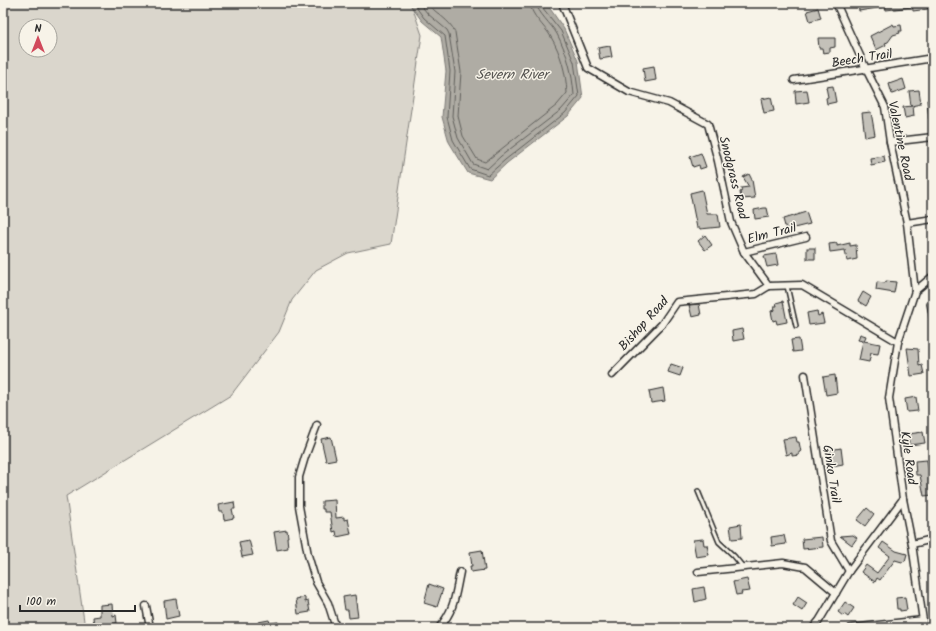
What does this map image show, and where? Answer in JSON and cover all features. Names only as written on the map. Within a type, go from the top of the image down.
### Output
[{"type":"street","name":"Snodgrass Road","points":[[562,3],[588,68],[629,92],[669,103],[708,124],[718,161],[731,222],[744,252],[769,286]]},
{"type":"street","name":"Valentine Road","points":[[836,3],[885,107],[890,142],[907,224],[915,291]]},
{"type":"street","name":"Beech Trail","points":[[794,80],[933,58]]},
{"type":"street","points":[[890,142],[933,137]]},
{"type":"street","points":[[907,224],[933,219]]},
{"type":"street","name":"Elm Trail","points":[[744,252],[806,237]]},
{"type":"street","points":[[915,291],[933,276]]},
{"type":"street","points":[[769,286],[802,285],[898,342]]},
{"type":"street","name":"Bishop Road","points":[[612,375],[662,324],[677,302],[756,294],[769,286]]},
{"type":"street","name":"Kyle Road","points":[[813,628],[819,621],[850,571],[903,499],[889,398],[898,342],[915,291]]},
{"type":"street","name":"Ginko Trail","points":[[805,375],[831,541],[850,571]]},
{"type":"street","points":[[317,425],[299,477],[299,506],[308,555],[316,582],[328,603],[336,628]]},
{"type":"street","points":[[903,499],[912,544],[924,628]]},
{"type":"street","points":[[912,544],[933,539]]},
{"type":"street","points":[[698,572],[783,563],[806,567],[836,593]]},
{"type":"street","points":[[439,628],[454,606],[460,572]]},
{"type":"street","points":[[146,606],[150,628]]},
{"type":"street","points":[[851,628],[923,620]]},
{"type":"lane","points":[[787,286],[796,326]]},
{"type":"lane","points":[[698,491],[719,542],[743,567]]},
{"type":"shaded area","points":[[3,3],[204,3],[207,5],[216,3],[409,3],[413,9],[422,35],[391,244],[348,253],[316,270],[292,300],[279,332],[231,395],[66,496],[85,628],[3,628]]},
{"type":"water","name":"Severn River","points":[[409,3],[544,3],[551,10],[564,29],[578,61],[583,98],[568,116],[507,163],[490,179],[468,173],[449,142],[442,117],[446,71],[441,37],[422,21]]},
{"type":"building","points":[[858,3],[883,3],[883,7],[859,11]]},
{"type":"building","points":[[885,3],[912,3],[912,7],[886,10]]},
{"type":"building","points":[[928,3],[928,9],[913,11],[912,4]]},
{"type":"building","points":[[818,8],[821,18],[810,21],[807,11]]},
{"type":"building","points":[[893,24],[894,26],[901,25],[902,31],[899,31],[900,33],[893,35],[888,42],[885,43],[886,45],[876,50],[870,36]]},
{"type":"building","points":[[818,38],[835,38],[835,47],[830,48],[830,52],[823,53],[822,48],[819,48]]},
{"type":"building","points":[[610,46],[612,57],[600,59],[598,48]]},
{"type":"building","points":[[654,66],[656,80],[645,82],[643,68]]},
{"type":"building","points":[[903,79],[906,89],[892,94],[889,84]]},
{"type":"building","points":[[833,86],[836,102],[827,104],[826,98],[828,97],[826,87]]},
{"type":"building","points":[[807,90],[809,102],[796,104],[795,91]]},
{"type":"building","points":[[919,90],[921,104],[911,106],[909,91]]},
{"type":"building","points":[[771,97],[774,111],[764,113],[761,99]]},
{"type":"building","points":[[933,99],[933,118],[929,119],[927,100]]},
{"type":"building","points":[[913,106],[914,116],[905,118],[903,107]]},
{"type":"building","points":[[871,112],[875,135],[865,137],[862,113]]},
{"type":"building","points":[[701,153],[706,167],[700,169],[699,165],[693,167],[690,157]]},
{"type":"building","points":[[884,156],[885,162],[871,165],[870,158]]},
{"type":"building","points":[[749,174],[752,180],[755,198],[741,199],[741,188],[749,187],[743,177]]},
{"type":"building","points":[[702,190],[707,214],[718,214],[720,227],[697,228],[690,193]]},
{"type":"building","points":[[767,208],[769,217],[755,219],[754,210]]},
{"type":"building","points":[[806,212],[810,224],[786,230],[783,219]]},
{"type":"building","points":[[705,235],[712,245],[705,250],[698,241]]},
{"type":"building","points":[[837,243],[837,246],[850,243],[850,246],[856,245],[857,259],[847,261],[845,250],[830,252],[829,244]]},
{"type":"building","points":[[807,248],[815,248],[815,259],[807,259]]},
{"type":"building","points":[[776,254],[778,265],[767,267],[764,256]]},
{"type":"building","points":[[886,281],[896,282],[894,293],[876,290],[877,282],[885,283]]},
{"type":"building","points":[[863,292],[871,297],[866,306],[858,301]]},
{"type":"building","points":[[933,300],[933,320],[930,321],[926,302]]},
{"type":"building","points":[[783,301],[787,322],[777,324],[776,320],[773,321],[771,311],[775,310],[774,306],[777,306],[776,303]]},
{"type":"building","points":[[699,304],[701,315],[692,317],[689,305]]},
{"type":"building","points":[[817,311],[818,316],[822,314],[824,323],[809,325],[807,313]]},
{"type":"building","points":[[742,329],[744,339],[733,341],[732,331]]},
{"type":"building","points":[[860,334],[866,336],[864,341],[880,344],[878,354],[871,353],[869,362],[859,360],[863,341],[858,340]]},
{"type":"building","points":[[799,339],[801,351],[793,352],[791,340]]},
{"type":"building","points":[[907,348],[918,349],[919,366],[922,365],[924,374],[911,376]]},
{"type":"building","points":[[671,364],[683,368],[680,376],[668,372]]},
{"type":"building","points":[[835,375],[837,393],[826,395],[823,377]]},
{"type":"building","points":[[663,388],[665,401],[651,403],[649,391]]},
{"type":"building","points":[[916,397],[918,411],[907,412],[905,399]]},
{"type":"building","points":[[923,432],[925,443],[909,445],[908,434]]},
{"type":"building","points":[[331,437],[336,459],[326,461],[321,439]]},
{"type":"building","points":[[796,437],[797,442],[799,442],[801,452],[799,452],[799,455],[792,456],[792,453],[786,455],[783,439]]},
{"type":"building","points":[[841,448],[843,464],[832,466],[830,450]]},
{"type":"building","points":[[927,460],[933,495],[924,496],[920,475],[916,475],[915,461]]},
{"type":"building","points":[[335,500],[336,518],[344,517],[344,520],[348,519],[351,534],[337,537],[336,531],[333,532],[330,512],[324,512],[324,509],[322,509],[322,501]]},
{"type":"building","points":[[234,502],[235,509],[232,509],[234,518],[224,520],[223,512],[219,512],[218,505]]},
{"type":"building","points":[[867,508],[874,514],[865,526],[857,520]]},
{"type":"building","points":[[741,524],[742,538],[732,539],[730,526]]},
{"type":"building","points":[[287,530],[288,548],[277,550],[274,532]]},
{"type":"building","points":[[784,535],[786,544],[772,546],[771,537]]},
{"type":"building","points":[[853,535],[857,538],[852,545],[840,536]]},
{"type":"building","points":[[822,537],[823,547],[803,549],[802,539]]},
{"type":"building","points":[[703,539],[704,545],[707,545],[709,555],[696,557],[693,540]]},
{"type":"building","points":[[249,540],[253,555],[242,557],[239,542]]},
{"type":"building","points":[[883,542],[896,551],[907,554],[905,561],[902,562],[895,560],[880,580],[877,578],[875,582],[861,572],[866,565],[877,573],[890,556],[879,548]]},
{"type":"building","points":[[482,550],[485,570],[471,572],[470,566],[472,566],[470,552]]},
{"type":"building","points":[[747,579],[750,591],[741,592],[742,594],[736,595],[733,582]]},
{"type":"building","points":[[429,584],[443,589],[437,607],[424,603]]},
{"type":"building","points":[[704,587],[706,599],[695,602],[693,589]]},
{"type":"building","points":[[355,595],[358,617],[349,618],[348,610],[345,610],[343,597]]},
{"type":"building","points":[[305,597],[305,602],[308,601],[310,612],[298,614],[296,599]]},
{"type":"building","points":[[798,597],[807,603],[802,611],[793,605]]},
{"type":"building","points":[[905,597],[907,610],[900,611],[900,609],[897,609],[896,598]]},
{"type":"building","points":[[176,599],[179,616],[166,619],[164,601]]},
{"type":"building","points":[[845,602],[854,608],[848,617],[844,614],[843,616],[838,612]]},
{"type":"building","points":[[112,604],[113,616],[116,615],[117,623],[94,627],[93,617],[100,616],[100,605]]},
{"type":"building","points":[[269,620],[270,623],[278,622],[279,628],[259,628],[258,622]]}]
